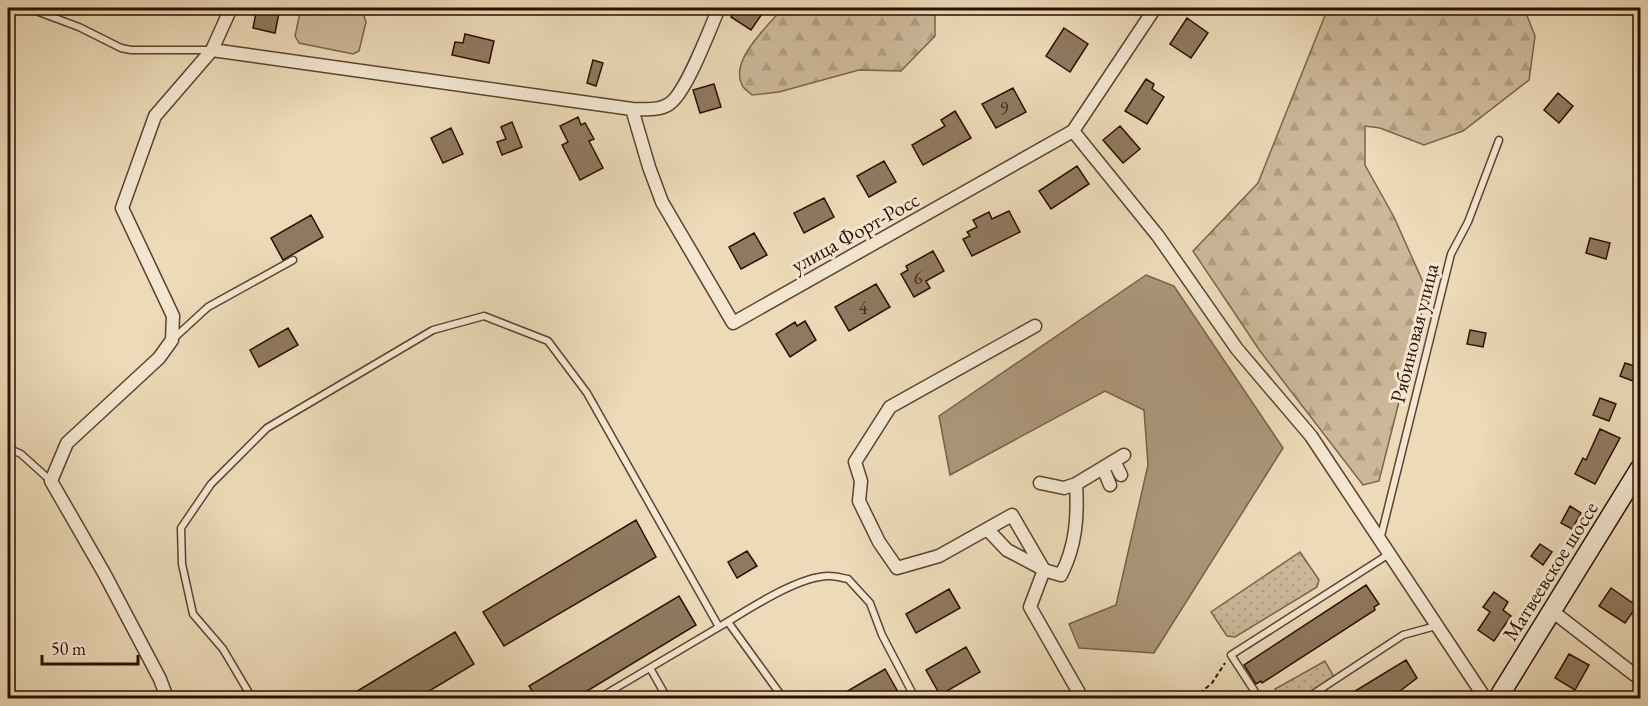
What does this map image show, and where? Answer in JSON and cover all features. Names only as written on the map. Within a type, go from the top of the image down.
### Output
[{"type":"main road","name":"Матвеевское шоссе","points":[[1498,699],[1641,468]]},
{"type":"street","points":[[167,699],[160,679],[104,573],[51,481],[67,443],[159,358],[172,340],[172,316],[122,208],[155,116],[212,50],[231,8]]},
{"type":"street","points":[[212,50],[632,109],[660,108],[668,106],[676,99],[720,8]]},
{"type":"street","name":"улица Форт-Росс","points":[[632,109],[662,202],[733,323],[1073,131],[1155,8]]},
{"type":"street","points":[[1073,131],[1158,236],[1237,350],[1311,436],[1485,699]]},
{"type":"street","points":[[1035,326],[890,407],[855,462],[861,481],[859,501],[879,542],[897,568],[939,556],[1012,515],[1044,570]]},
{"type":"street","points":[[1040,483],[1064,488],[1076,484],[1119,458],[1121,475]]},
{"type":"street","points":[[1103,468],[1110,485]]},
{"type":"street","points":[[987,529],[1007,550],[1044,570],[1061,575],[1071,556],[1078,507],[1076,484]]},
{"type":"street","points":[[1078,507],[1090,514]]},
{"type":"street","points":[[1044,570],[1030,607],[1082,699]]},
{"type":"street","points":[[1552,611],[1641,679]]},
{"type":"lane","points":[[27,8],[79,27],[121,48],[212,50]]},
{"type":"lane","name":"Рябиновая улица","points":[[1380,540],[1451,254],[1468,222],[1499,140]]},
{"type":"lane","points":[[172,340],[208,307],[293,260]]},
{"type":"lane","points":[[252,699],[223,649],[193,614],[182,564],[181,528],[211,484],[267,428],[434,330],[484,316],[548,341],[587,393],[719,627]]},
{"type":"lane","points":[[8,448],[21,454],[51,481]]},
{"type":"lane","points":[[1259,699],[1231,655],[1389,554]]},
{"type":"lane","points":[[599,699],[786,589],[814,578],[828,576],[848,579],[870,603],[882,635],[915,699]]},
{"type":"lane","points":[[728,622],[783,699]]},
{"type":"lane","points":[[1307,699],[1404,635],[1437,626]]},
{"type":"lane","points":[[650,668],[667,699]]},
{"type":"path","points":[[1194,699],[1212,682],[1231,655]]},
{"type":"green space","points":[[301,8],[335,8],[363,13],[366,22],[359,51],[353,54],[299,43],[295,36]]},
{"type":"green space","points":[[783,8],[935,8],[935,36],[901,71],[859,70],[779,92],[752,95],[742,85],[739,75],[741,65],[760,33]]},
{"type":"green space","points":[[1328,8],[1524,8],[1535,36],[1529,80],[1463,131],[1424,145],[1380,128],[1365,126],[1365,165],[1394,217],[1427,291],[1379,481],[1363,485],[1260,351],[1193,251],[1258,183]]},
{"type":"green space","points":[[1300,552],[1319,580],[1317,587],[1235,637],[1227,636],[1211,612]]},
{"type":"green space","points":[[1325,661],[1335,679],[1301,698],[1280,698],[1275,689]]},
{"type":"shaded area","points":[[1146,275],[1174,286],[1283,448],[1154,653],[1079,648],[1069,624],[1116,605],[1148,465],[1144,410],[1105,391],[950,475],[939,416]]},
{"type":"building","points":[[257,8],[280,8],[275,33],[253,28]]},
{"type":"building","points":[[737,8],[766,8],[751,30],[731,17]]},
{"type":"building","points":[[1187,18],[1208,33],[1191,58],[1170,44]]},
{"type":"building","points":[[1064,28],[1088,44],[1070,72],[1046,56]]},
{"type":"building","points":[[465,34],[494,41],[489,63],[452,55],[455,42],[463,43]]},
{"type":"building","points":[[593,60],[603,63],[596,86],[587,83]]},
{"type":"building","points":[[1146,79],[1154,84],[1152,89],[1164,97],[1147,124],[1125,111]]},
{"type":"building","points":[[714,84],[721,107],[700,113],[693,90]]},
{"type":"building","points":[[1013,88],[1026,112],[996,128],[982,104]]},
{"type":"building","points":[[1558,93],[1573,106],[1559,123],[1544,110]]},
{"type":"building","points":[[955,111],[971,138],[923,165],[912,145],[945,126],[941,120]]},
{"type":"building","points":[[578,117],[581,125],[585,123],[594,139],[589,141],[603,168],[580,180],[562,145],[568,142],[560,126]]},
{"type":"building","points":[[512,122],[522,147],[502,155],[497,142],[506,139],[501,127]]},
{"type":"building","points":[[1120,126],[1140,149],[1123,163],[1103,140]]},
{"type":"building","points":[[451,128],[463,154],[443,163],[431,138]]},
{"type":"building","points":[[884,161],[896,182],[869,197],[857,176]]},
{"type":"building","points":[[1077,166],[1089,184],[1051,209],[1039,191]]},
{"type":"building","points":[[824,198],[834,217],[804,233],[794,213]]},
{"type":"building","points":[[1009,211],[1020,232],[972,256],[963,239],[970,236],[967,232],[977,227],[973,220],[989,212],[992,219]]},
{"type":"building","points":[[311,215],[323,237],[283,260],[271,238]]},
{"type":"building","points":[[754,233],[767,255],[741,269],[729,247]]},
{"type":"building","points":[[1590,238],[1610,243],[1606,259],[1586,253]]},
{"type":"building","points":[[933,251],[944,271],[926,281],[930,288],[914,297],[901,274],[908,270],[906,266]]},
{"type":"building","points":[[876,284],[890,307],[849,331],[835,307]]},
{"type":"building","points":[[805,321],[816,340],[790,357],[776,334],[795,322],[797,326]]},
{"type":"building","points":[[288,328],[298,345],[259,367],[250,350]]},
{"type":"building","points":[[1470,330],[1486,333],[1483,347],[1467,344]]},
{"type":"building","points":[[1625,363],[1641,368],[1638,383],[1620,376]]},
{"type":"building","points":[[1600,398],[1616,404],[1609,421],[1593,415]]},
{"type":"building","points":[[1600,429],[1620,438],[1595,484],[1575,474],[1583,458],[1586,460]]},
{"type":"building","points":[[1570,506],[1581,513],[1572,529],[1561,523]]},
{"type":"building","points":[[636,520],[656,557],[504,646],[483,612]]},
{"type":"building","points":[[1540,544],[1552,552],[1543,565],[1531,556]]},
{"type":"building","points":[[747,551],[757,566],[737,578],[728,562]]},
{"type":"building","points":[[1366,585],[1379,604],[1374,607],[1375,610],[1262,683],[1261,681],[1256,684],[1244,665]]},
{"type":"building","points":[[1611,588],[1637,606],[1625,623],[1599,606]]},
{"type":"building","points":[[949,589],[960,608],[916,633],[906,614]]},
{"type":"building","points":[[1494,592],[1508,602],[1503,610],[1511,616],[1494,641],[1478,630],[1490,612],[1483,607]]},
{"type":"building","points":[[679,596],[696,625],[574,699],[537,699],[529,686]]},
{"type":"building","points":[[455,632],[474,664],[416,699],[344,699]]},
{"type":"building","points":[[966,647],[980,672],[940,695],[926,670]]},
{"type":"building","points":[[1569,654],[1589,665],[1575,690],[1555,678]]},
{"type":"building","points":[[1406,660],[1417,678],[1396,694],[1394,691],[1382,699],[1342,699]]},
{"type":"building","points":[[885,669],[902,699],[834,699]]}]
